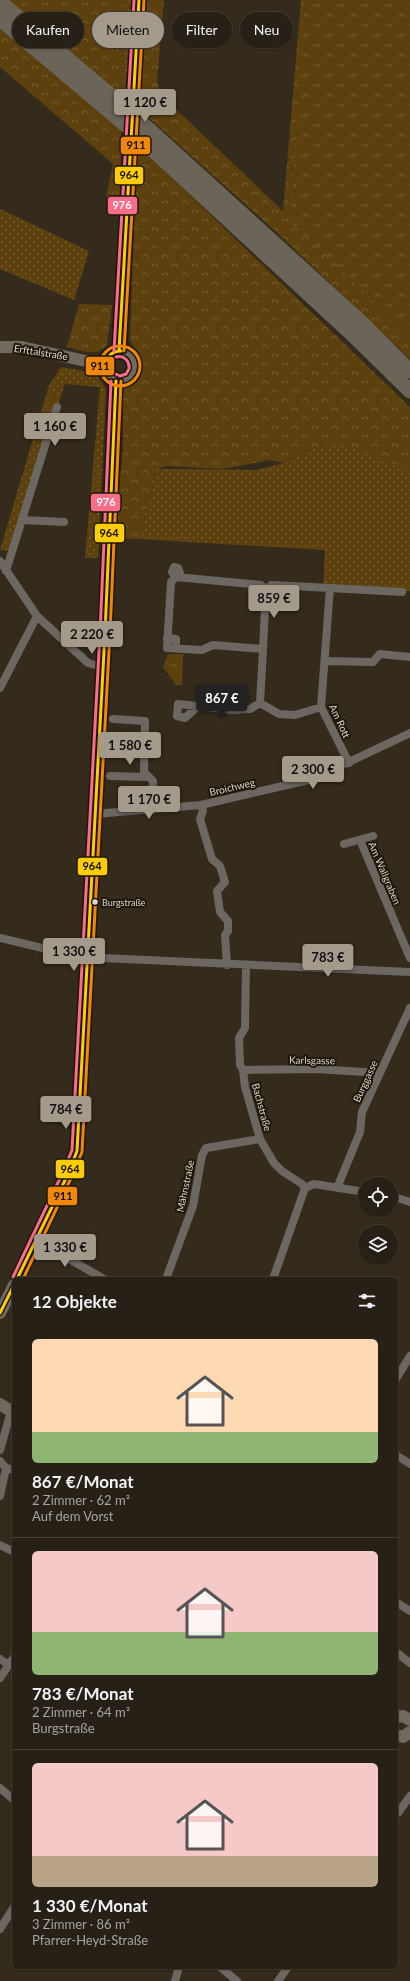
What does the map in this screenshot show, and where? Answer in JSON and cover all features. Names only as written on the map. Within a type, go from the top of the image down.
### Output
[{"type":"highway","points":[[0,2],[122,105],[362,323],[410,371]]},
{"type":"highway","points":[[0,19],[127,126],[353,335],[410,391]]},
{"type":"main road","points":[[119,351],[139,0]]},
{"type":"main road","name":"Erfttalstraße","points":[[0,347],[22,347],[104,365]]},
{"type":"main road","points":[[119,351],[124,352],[133,358],[135,368],[131,377],[126,380],[116,381],[108,377],[104,365],[111,354],[119,351]]},
{"type":"main road","points":[[18,1277],[69,1172],[77,1151],[81,1098],[83,1016],[88,957],[103,667],[116,381]]},
{"type":"main road","points":[[0,1313],[12,1289]]},
{"type":"main road","points":[[0,1404],[12,1412]]},
{"type":"main road","points":[[398,1736],[403,1737],[410,1734]]},
{"type":"street","points":[[6,571],[58,407]]},
{"type":"street","points":[[23,520],[64,522]]},
{"type":"street","points":[[0,561],[37,616],[88,663],[103,667]]},
{"type":"street","points":[[262,649],[213,645],[202,650],[167,648],[167,638],[171,582],[176,577],[261,585],[266,589]]},
{"type":"street","points":[[260,703],[266,589],[271,585],[402,592]]},
{"type":"street","name":"Am Rott","points":[[330,588],[321,707],[349,763]]},
{"type":"street","points":[[0,688],[37,616]]},
{"type":"street","points":[[325,661],[373,662],[380,654],[410,656]]},
{"type":"street","points":[[197,707],[244,710],[250,709],[260,703]]},
{"type":"street","points":[[260,703],[279,714],[295,715],[321,707]]},
{"type":"street","points":[[113,719],[145,721],[144,772],[153,781],[152,810]]},
{"type":"street","name":"Broichweg","points":[[95,814],[152,810],[201,804],[313,779],[410,733]]},
{"type":"street","points":[[112,748],[144,749]]},
{"type":"street","points":[[110,776],[149,777]]},
{"type":"street","points":[[201,804],[203,811],[200,819],[212,859],[220,866],[225,882],[217,890],[220,912],[228,921],[228,931],[225,935],[227,965]]},
{"type":"street","name":"Am Wallgraben","points":[[344,844],[373,836]]},
{"type":"street","name":"Am Wallgraben","points":[[360,840],[410,958]]},
{"type":"street","points":[[0,938],[80,957],[246,966],[410,972]]},
{"type":"street","name":"Bachstraße","points":[[246,966],[245,1028],[239,1038],[240,1065],[243,1070],[245,1087],[260,1139],[274,1163],[282,1172],[302,1184],[305,1188]]},
{"type":"street","name":"Burggasse","points":[[337,1188],[360,1132],[362,1112],[410,1008]]},
{"type":"street","name":"Karlsgasse","points":[[243,1070],[316,1069],[380,1073]]},
{"type":"street","name":"Mähnstraße","points":[[167,1277],[193,1206],[202,1155],[206,1148],[260,1139]]},
{"type":"street","points":[[274,1277],[305,1188],[314,1184],[358,1191]]},
{"type":"street","points":[[398,1198],[410,1202]]},
{"type":"street","points":[[36,1240],[101,1277]]},
{"type":"street","points":[[398,1376],[410,1356]]},
{"type":"street","points":[[0,1450],[12,1412]]},
{"type":"street","points":[[398,1456],[410,1464]]},
{"type":"street","points":[[0,1461],[10,1469],[0,1496]]},
{"type":"street","points":[[0,1545],[12,1551]]},
{"type":"street","points":[[398,1603],[410,1611]]},
{"type":"street","points":[[398,1653],[410,1662]]},
{"type":"street","points":[[0,1659],[9,1665]]},
{"type":"street","points":[[0,1678],[12,1660]]},
{"type":"street","points":[[0,1788],[12,1798]]},
{"type":"street","points":[[398,1813],[410,1796]]},
{"type":"street","points":[[0,1929],[12,1910]]},
{"type":"street","points":[[175,1981],[178,1969]]},
{"type":"street","points":[[222,1969],[237,1981]]},
{"type":"street","points":[[278,1981],[287,1969]]},
{"type":"green space","points":[[0,0],[123,0],[123,12],[92,12],[92,48],[122,48],[120,201],[106,197],[113,164],[0,67]]},
{"type":"green space","points":[[123,0],[135,0],[134,12],[123,12]]},
{"type":"green space","points":[[143,0],[164,0],[163,12],[142,12]]},
{"type":"green space","points":[[301,0],[410,0],[410,359],[273,229],[141,111],[142,89],[139,79],[141,48],[160,48],[157,82],[161,95],[283,211]]},
{"type":"green space","points":[[304,0],[410,0],[410,338],[330,258],[291,223]]},
{"type":"green space","points":[[122,48],[132,48],[131,76],[126,76],[125,96],[122,93]]},
{"type":"green space","points":[[137,144],[410,407],[410,471],[342,444],[317,446],[284,463],[270,460],[222,469],[167,466],[157,469],[139,539],[114,538],[123,450],[123,386],[139,376],[141,359],[130,340]]},
{"type":"green space","points":[[0,209],[89,251],[74,300],[0,269]]},
{"type":"green space","points":[[79,304],[112,305],[107,345],[103,349],[88,352],[67,347]]},
{"type":"green space","points":[[61,367],[95,373],[106,389],[98,558],[85,558],[100,387],[65,384],[10,551],[0,550],[49,385]]},
{"type":"green space","points":[[47,394],[57,396],[56,403],[45,402]]},
{"type":"green space","points":[[342,444],[410,471],[410,591],[323,586],[325,550],[139,539],[157,469],[257,470],[284,463],[317,446]]},
{"type":"green space","points":[[168,654],[183,654],[182,685],[176,685],[163,667]]},
{"type":"transit line","name":"976","points":[[114,351],[134,0]]},
{"type":"transit line","name":"964","points":[[119,351],[139,0]]},
{"type":"transit line","name":"911","points":[[124,351],[144,0]]},
{"type":"transit line","name":"911","points":[[124,346],[131,349],[137,355],[140,366],[139,374],[131,383],[124,386],[116,386],[109,383],[101,374],[100,362],[103,355],[112,347],[124,346]]},
{"type":"transit line","name":"964","points":[[106,372],[105,364],[108,357],[117,351],[121,351]]},
{"type":"transit line","name":"976","points":[[110,368],[112,372],[120,376],[126,374],[129,369],[129,363],[126,359],[116,357]]},
{"type":"transit line","name":"976","points":[[13,1277],[72,1150],[100,633],[111,381]]},
{"type":"transit line","name":"964","points":[[18,1277],[69,1172],[77,1151],[105,633],[116,381]]},
{"type":"transit line","name":"911","points":[[24,1277],[82,1152],[110,633],[121,381]]},
{"type":"transit line","name":"964","points":[[0,1313],[12,1289]]},
{"type":"place","name":"Burgstraße","points":[[95,902]]}]
